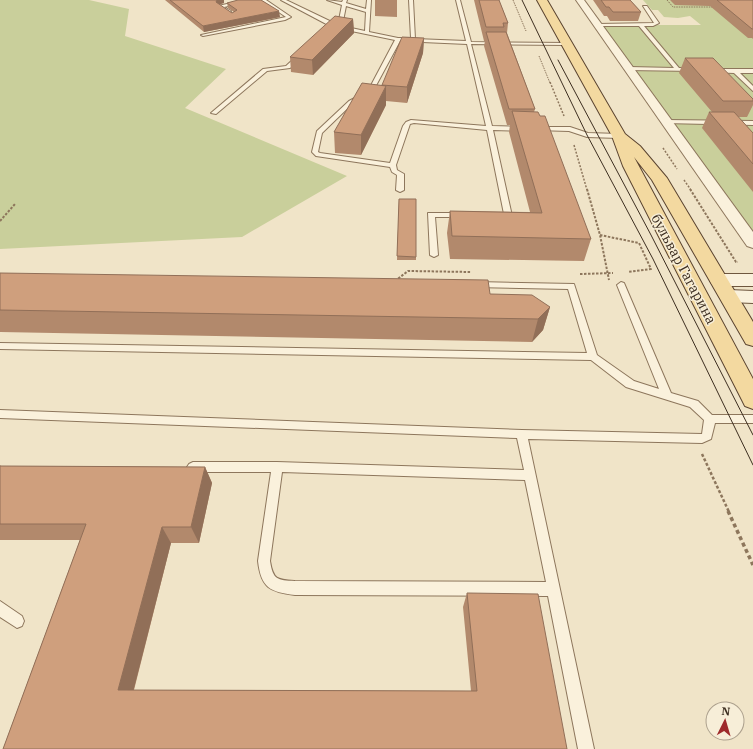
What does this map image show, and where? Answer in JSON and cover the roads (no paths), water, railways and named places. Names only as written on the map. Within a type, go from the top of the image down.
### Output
[{"type":"main road","name":"бульвар Гагарина","points":[[542,0],[619,136],[630,166],[753,400]]},
{"type":"main road","name":"бульвар Гагарина","points":[[619,136],[635,149],[659,178],[753,339]]},
{"type":"main road","points":[[693,286],[719,280],[753,280]]},
{"type":"main road","points":[[693,286],[729,296],[753,297]]},
{"type":"street","points":[[580,0],[753,243]]},
{"type":"street","points":[[732,123],[740,133]]},
{"type":"lane","points":[[226,0],[216,2],[234,16]]},
{"type":"lane","points":[[220,6],[252,0]]},
{"type":"lane","points":[[203,35],[289,17],[263,0]]},
{"type":"lane","points":[[283,0],[334,26],[398,39],[470,43],[567,44]]},
{"type":"lane","points":[[329,0],[345,2],[369,11]]},
{"type":"lane","points":[[367,33],[369,0]]},
{"type":"lane","points":[[411,0],[412,40]]},
{"type":"lane","points":[[458,0],[470,43],[490,128],[508,216],[492,216]]},
{"type":"lane","points":[[534,0],[542,0]]},
{"type":"lane","points":[[340,28],[345,2]]},
{"type":"lane","points":[[598,25],[653,25],[657,23],[645,7]]},
{"type":"lane","points":[[270,9],[276,8]]},
{"type":"lane","points":[[640,25],[678,70]]},
{"type":"lane","points":[[328,31],[334,26]]},
{"type":"lane","points":[[393,165],[327,157],[318,155],[315,152],[319,132],[351,102],[370,92],[398,39]]},
{"type":"lane","points":[[214,113],[265,70],[288,68],[305,52]]},
{"type":"lane","points":[[629,69],[700,70]]},
{"type":"lane","points":[[707,70],[753,71]]},
{"type":"lane","points":[[735,71],[753,89]]},
{"type":"lane","points":[[400,190],[401,174],[394,171],[393,165],[408,123],[422,121],[490,128],[526,129]]},
{"type":"lane","points":[[666,122],[753,123]]},
{"type":"lane","points":[[534,129],[570,129],[587,135],[619,136]]},
{"type":"lane","points":[[434,255],[431,215],[469,216]]},
{"type":"lane","points":[[469,285],[571,286],[593,356],[630,384],[694,404],[710,418],[753,419]]},
{"type":"lane","points":[[621,285],[666,396]]},
{"type":"lane","points":[[0,346],[593,356]]},
{"type":"lane","points":[[0,414],[522,434],[695,439],[702,439],[707,436],[710,418]]},
{"type":"lane","points":[[522,434],[586,749]]},
{"type":"lane","points":[[183,467],[277,467],[530,475]]},
{"type":"lane","points":[[277,467],[264,561],[265,576],[275,586],[295,588],[554,589]]},
{"type":"lane","points":[[0,608],[17,621]]},
{"type":"tram line","points":[[522,0],[587,135],[653,259],[753,465]]},
{"type":"tram line","points":[[558,60],[651,235],[753,435]]}]
